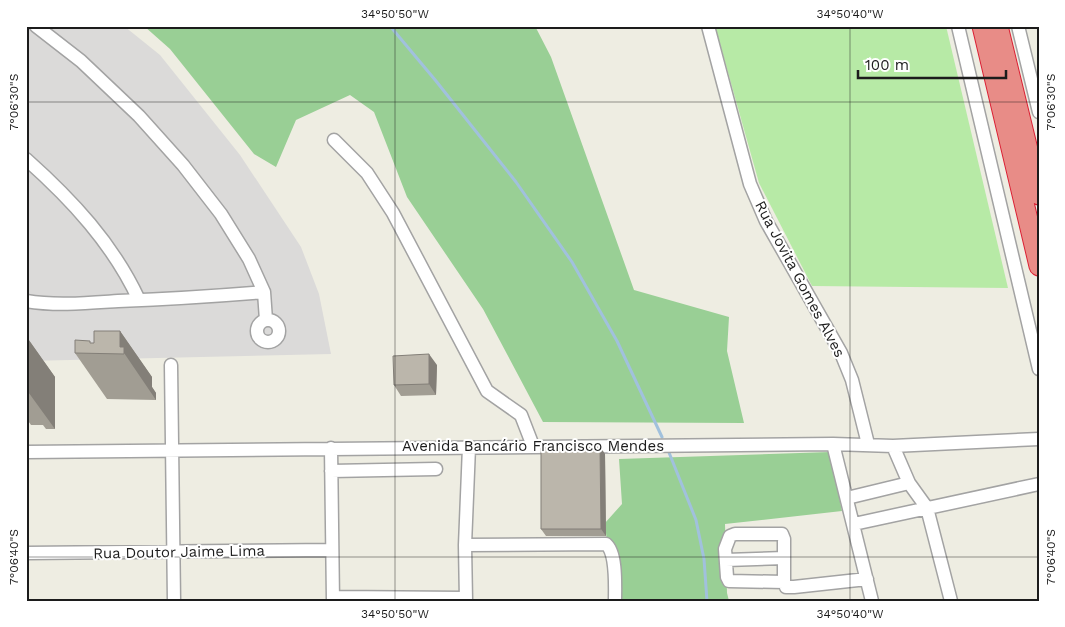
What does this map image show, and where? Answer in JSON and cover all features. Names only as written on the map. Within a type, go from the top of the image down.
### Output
[{"type":"highway","points":[[982,26],[1039,266]]},
{"type":"highway","points":[[998,26],[1039,195]]},
{"type":"street","points":[[36,26],[81,61],[139,116],[183,165],[221,214],[249,259],[264,292],[266,320]]},
{"type":"street","name":"Rua Jovita Gomes Alves","points":[[708,26],[750,184],[766,221],[842,353],[852,380],[868,444]]},
{"type":"street","points":[[958,26],[1039,369]]},
{"type":"street","points":[[1018,26],[1039,112]]},
{"type":"street","points":[[334,140],[366,173],[393,213],[487,391],[521,415],[533,446]]},
{"type":"street","points":[[26,160],[66,196],[88,220],[119,262],[139,300]]},
{"type":"street","points":[[26,301],[42,304],[264,292]]},
{"type":"street","points":[[171,365],[174,601]]},
{"type":"street","name":"Avenida Bancário Francisco Mendes","points":[[26,452],[533,446],[834,444],[893,446],[1039,439]]},
{"type":"street","points":[[834,444],[872,601]]},
{"type":"street","points":[[893,446],[909,483],[927,508],[952,601]]},
{"type":"street","points":[[331,448],[333,599],[466,599],[465,545],[469,447]]},
{"type":"street","points":[[331,471],[436,469]]},
{"type":"street","points":[[847,498],[909,483]]},
{"type":"street","points":[[854,524],[1039,484]]},
{"type":"street","points":[[784,582],[729,581],[727,577],[725,548],[730,536],[734,534],[782,534],[784,539],[784,582],[786,586],[794,588],[867,579]]},
{"type":"street","points":[[465,545],[579,543],[609,545],[614,564],[615,601]]},
{"type":"street","name":"Rua Doutor Jaime Lima","points":[[26,553],[332,550]]},
{"type":"street","points":[[726,560],[784,558]]},
{"type":"shaded area","points":[[26,26],[124,26],[160,55],[240,155],[301,247],[319,294],[331,354],[26,361]]},
{"type":"green space","points":[[144,26],[535,26],[551,57],[634,290],[729,317],[727,351],[744,423],[543,422],[483,309],[407,197],[374,112],[350,95],[296,120],[276,167],[254,154],[170,49]]},
{"type":"green space","points":[[715,26],[946,26],[1008,288],[812,286],[759,183]]},
{"type":"green space","points":[[830,452],[842,511],[725,524],[727,593],[729,601],[613,601],[605,523],[622,504],[619,459]]},
{"type":"building","points":[[94,331],[120,331],[120,347],[124,347],[124,354],[75,353],[75,340],[94,343]]},
{"type":"building","points":[[429,354],[429,384],[394,385],[393,356]]},
{"type":"building","points":[[600,447],[601,529],[541,529],[541,448]]},
{"type":"waterway","points":[[390,26],[516,182],[572,262],[617,341],[662,437]]},
{"type":"waterway","points":[[668,450],[696,520],[704,559],[707,601]]}]
